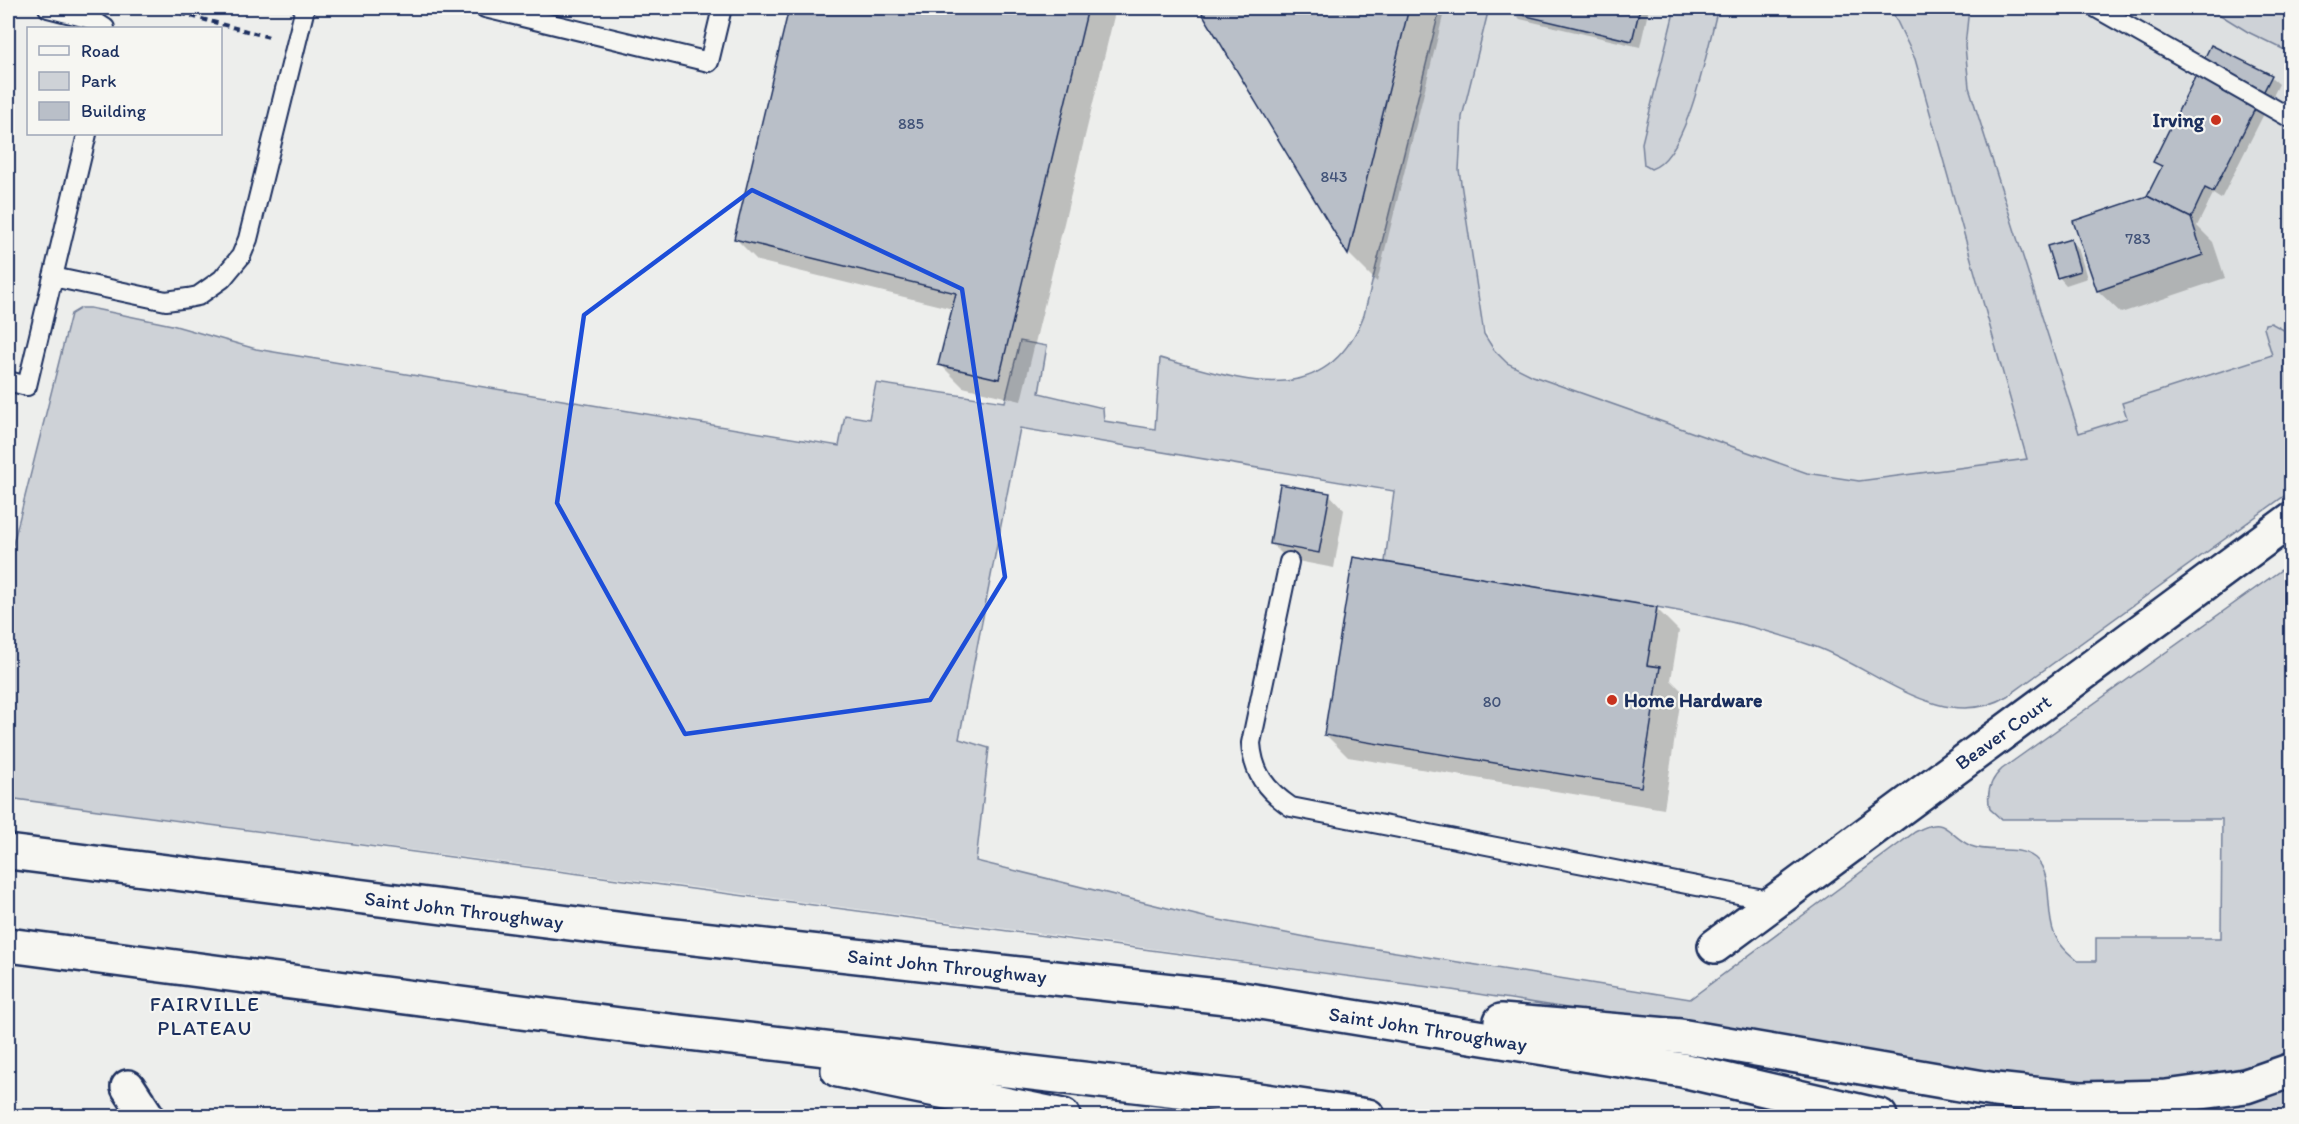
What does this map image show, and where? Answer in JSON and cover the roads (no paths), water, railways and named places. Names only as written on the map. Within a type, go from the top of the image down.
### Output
[{"type":"main road","name":"Beaver Court","points":[[1714,946],[2292,519]]},
{"type":"main road","name":"Saint John Throughway","points":[[8,852],[649,933],[1235,998],[1682,1070],[1880,1116]]},
{"type":"main road","points":[[8,945],[628,1026],[1226,1096],[1368,1116]]},
{"type":"main road","points":[[1235,998],[1680,1036],[1995,1090],[2080,1099],[2166,1096],[2246,1086],[2292,1070]]},
{"type":"main road","points":[[628,1026],[1063,1116]]},
{"type":"main road","points":[[128,1087],[147,1116]]},
{"type":"lane","points":[[48,8],[91,19],[103,27]]},
{"type":"lane","points":[[53,277],[176,301],[198,296],[222,279],[241,256],[248,239],[305,8]]},
{"type":"lane","points":[[484,8],[518,11],[709,62],[722,8]]},
{"type":"lane","points":[[2096,8],[2292,119]]},
{"type":"lane","points":[[8,381],[27,386],[87,135]]},
{"type":"lane","points":[[1289,562],[1251,743],[1252,761],[1258,777],[1285,803],[1302,810],[1774,901]]},
{"type":"place","name":"Irving","points":[[2216,120]]},
{"type":"place","name":"Home Hardware","points":[[1612,700]]},
{"type":"district","name":"FAIRVILLE PLATEAU","points":[[205,1016]]}]
